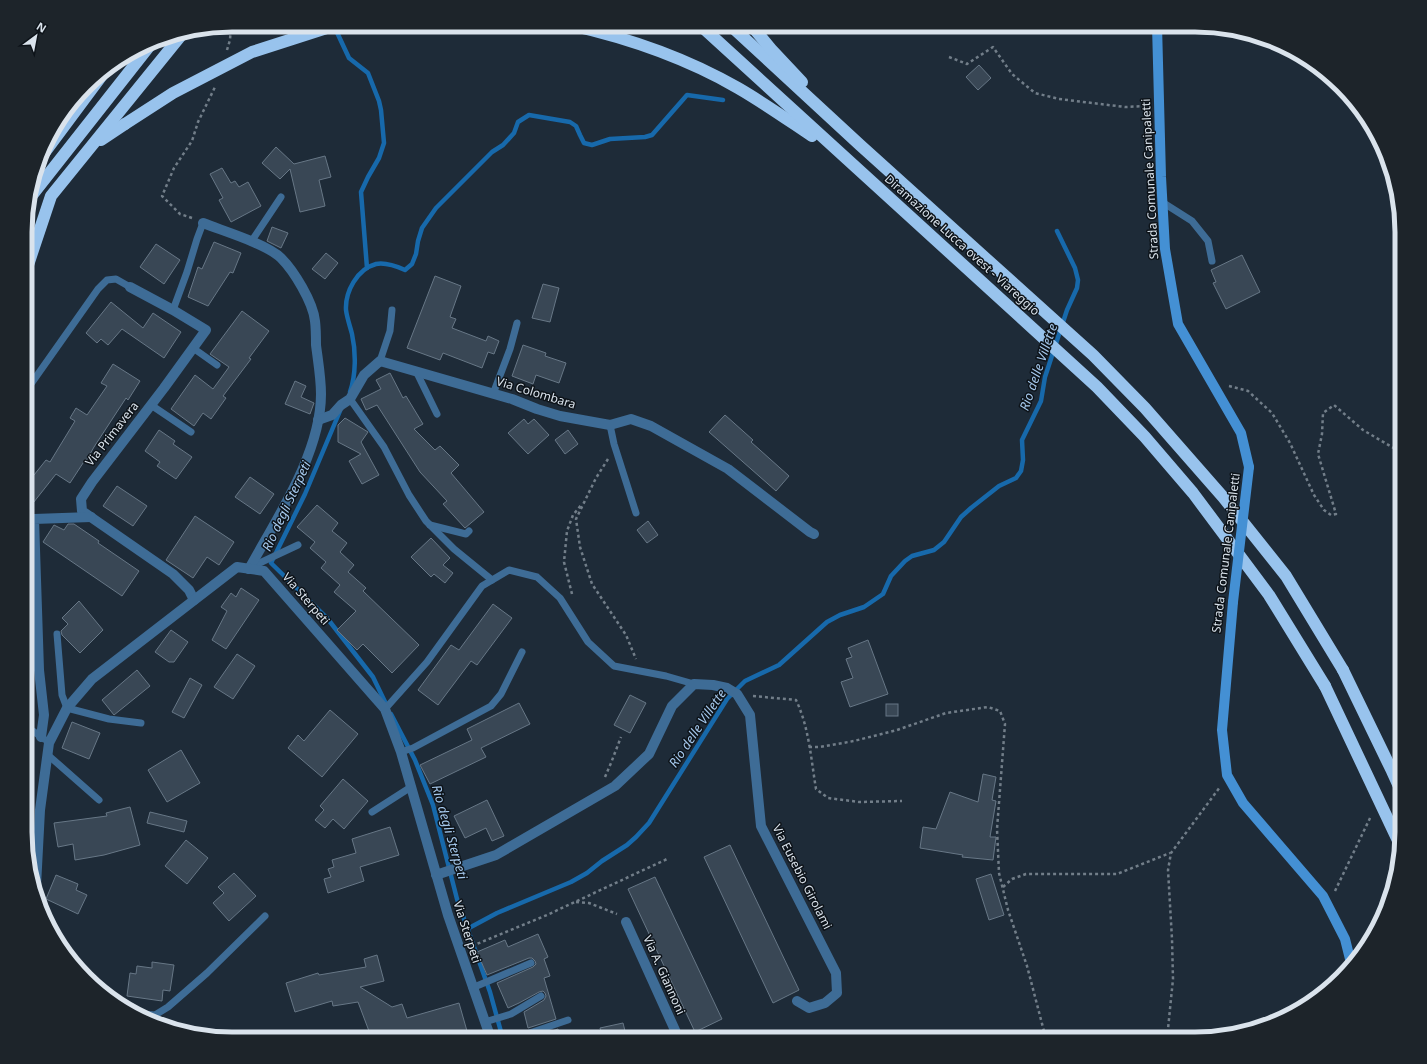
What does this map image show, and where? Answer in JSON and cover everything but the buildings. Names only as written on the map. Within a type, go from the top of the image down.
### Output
[{"type":"highway","points":[[92,146],[173,93],[252,52],[314,32]]},
{"type":"highway","points":[[602,32],[661,52],[706,71],[737,87],[766,104],[849,161]]},
{"type":"highway","name":"Diramazione Lucca ovest - Viareggio","points":[[708,32],[1097,387],[1145,437],[1192,493],[1269,596],[1325,686],[1395,834]]},
{"type":"highway","name":"Diramazione Lucca ovest - Viareggio","points":[[738,32],[860,145],[1093,355],[1144,408],[1206,477],[1286,576],[1343,670],[1395,778]]},
{"type":"highway","points":[[757,32],[860,145]]},
{"type":"highway","points":[[32,253],[51,196],[178,40]]},
{"type":"highway","points":[[37,189],[146,52]]},
{"type":"highway","points":[[57,136],[89,93]]},
{"type":"street","name":"Strada Comunale Canipaletti","points":[[1157,32],[1162,202],[1165,249],[1178,324],[1210,382],[1241,433],[1249,467],[1233,602],[1222,730],[1228,777],[1243,803],[1323,896],[1345,939],[1350,959]]},
{"type":"street","points":[[203,224],[264,247],[280,257],[292,271],[307,295],[315,320],[321,394],[318,420],[309,454],[292,493],[248,569]]},
{"type":"street","name":"Via Primavera","points":[[130,287],[206,330],[92,482],[81,499],[82,511],[173,574],[188,590],[194,600]]},
{"type":"street","points":[[318,420],[332,415],[347,402],[364,374],[380,362]]},
{"type":"street","name":"Via Colombara","points":[[380,362],[512,398],[537,409],[560,416],[610,424],[631,420],[651,426],[728,469],[814,534]]},
{"type":"street","points":[[45,740],[39,670],[34,519],[91,518]]},
{"type":"street","name":"Via Sterpeti","points":[[37,873],[40,810],[48,755],[45,740],[67,708],[92,679],[237,567],[264,571],[386,709],[402,752],[411,787],[440,874],[448,915],[476,987],[489,1032]]},
{"type":"street","points":[[440,874],[496,855],[615,786],[649,754],[672,706],[694,684]]},
{"type":"street","name":"Via Eusebio Girolami","points":[[694,684],[713,685],[727,688],[737,694],[750,715],[761,826],[836,973],[837,993],[825,1003],[809,1008],[797,1001]]},
{"type":"street","name":"Via A. Giannoni","points":[[626,922],[676,1032]]},
{"type":"lane","points":[[251,242],[282,196]]},
{"type":"lane","points":[[1162,202],[1192,221],[1208,241],[1212,261]]},
{"type":"lane","points":[[173,310],[203,224]]},
{"type":"lane","points":[[32,383],[94,295],[107,280],[116,279],[130,287]]},
{"type":"lane","points":[[380,362],[390,331],[392,310]]},
{"type":"lane","points":[[493,394],[510,349],[517,323]]},
{"type":"lane","points":[[193,348],[217,364]]},
{"type":"lane","points":[[416,371],[437,414]]},
{"type":"lane","points":[[347,402],[384,447],[409,495],[426,521],[454,549],[492,580]]},
{"type":"lane","points":[[150,405],[192,432]]},
{"type":"lane","points":[[610,424],[614,444],[636,513]]},
{"type":"lane","points":[[430,525],[466,534],[469,531]]},
{"type":"lane","points":[[248,569],[298,545]]},
{"type":"lane","points":[[386,709],[426,662],[482,586],[509,570],[537,577],[560,598],[588,642],[614,666],[666,676],[694,684]]},
{"type":"lane","points":[[56,634],[62,695],[67,708],[108,719],[141,723]]},
{"type":"lane","points":[[402,752],[413,748],[491,706],[501,694],[522,652]]},
{"type":"lane","points":[[32,730],[45,740]]},
{"type":"lane","points":[[48,755],[99,800]]},
{"type":"lane","points":[[372,812],[411,787]]},
{"type":"lane","points":[[32,836],[38,840]]},
{"type":"lane","points":[[151,1015],[155,1015],[168,1007],[207,973],[265,916]]},
{"type":"lane","points":[[476,987],[531,963]]},
{"type":"lane","points":[[487,1021],[511,1014],[541,996]]},
{"type":"lane","points":[[533,1032],[568,1020]]},
{"type":"path","points":[[226,51],[230,40],[231,32]]},
{"type":"path","points":[[949,57],[967,64],[993,48],[1012,74],[1035,93],[1059,99],[1125,107],[1159,105]]},
{"type":"path","points":[[203,224],[180,214],[162,196],[174,168],[192,141],[198,122],[217,81]]},
{"type":"path","points":[[1210,382],[1248,391],[1272,413],[1290,443],[1314,495],[1324,510],[1331,516],[1336,514],[1318,454],[1324,413],[1334,405],[1363,430],[1395,449]]},
{"type":"path","points":[[614,444],[609,458],[596,478],[576,519],[580,547],[592,584],[626,635],[636,657],[636,670]]},
{"type":"path","points":[[574,600],[564,562],[567,531],[573,515],[586,499]]},
{"type":"path","points":[[737,694],[796,700],[802,711],[816,789],[828,798],[859,802],[902,801]]},
{"type":"path","points":[[809,747],[820,747],[854,741],[897,730],[946,714],[988,707],[1000,711],[1005,724],[997,829],[999,873],[1008,910],[1026,966],[1044,1032]]},
{"type":"path","points":[[595,798],[612,763],[621,736]]},
{"type":"path","points":[[1169,1032],[1173,980],[1168,870],[1171,853],[1228,777]]},
{"type":"path","points":[[1327,904],[1372,814]]},
{"type":"path","points":[[1003,887],[1012,879],[1026,874],[1118,874],[1171,853]]},
{"type":"path","points":[[467,948],[547,916],[667,860]]},
{"type":"path","points":[[575,902],[589,903],[602,907],[616,913],[626,922]]},
{"type":"waterway","name":"Rio degli Sterpeti","points":[[337,32],[349,58],[368,73],[381,110],[384,143],[379,158],[361,192],[367,268]]},
{"type":"waterway","points":[[350,392],[355,356],[346,303],[350,289],[354,282],[363,271],[376,264],[387,264],[405,270],[412,264],[422,228],[436,208],[492,152],[503,145],[514,133],[518,122],[529,115],[570,122],[576,126],[584,143],[592,145],[610,139],[645,137],[652,135],[687,95],[723,100]]},
{"type":"waterway","name":"Rio delle Villette","points":[[469,928],[497,913],[571,882],[587,873],[602,861],[627,845],[649,823],[727,699],[745,681],[779,665],[827,622],[840,615],[864,607],[883,594],[891,576],[905,561],[912,556],[934,550],[944,542],[961,517],[971,508],[999,486],[1016,478],[1021,471],[1023,460],[1022,440],[1041,401],[1045,377],[1067,310],[1077,288],[1078,280],[1075,268],[1057,231]]},
{"type":"waterway","name":"Rio degli Sterpeti","points":[[340,411],[305,494],[271,563],[327,618],[373,677],[387,706]]},
{"type":"waterway","name":"Rio degli Sterpeti","points":[[391,714],[415,760],[433,805],[457,899],[490,992],[501,1032]]}]
